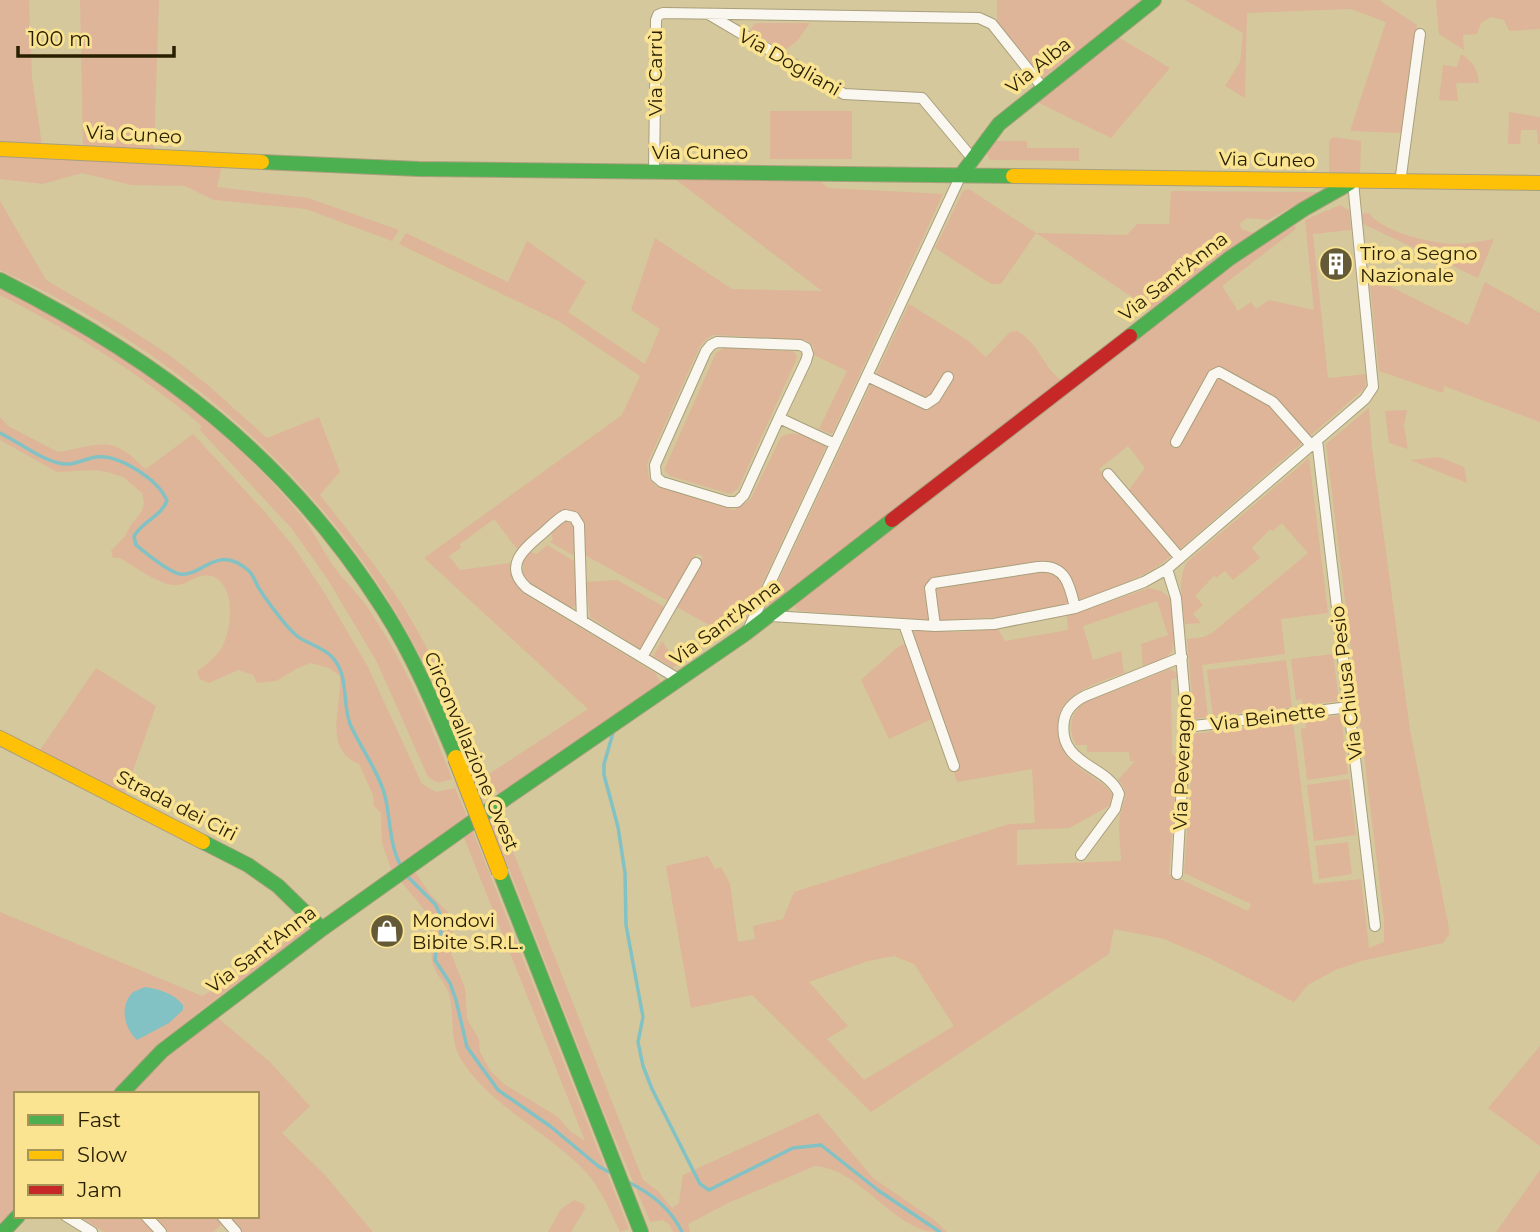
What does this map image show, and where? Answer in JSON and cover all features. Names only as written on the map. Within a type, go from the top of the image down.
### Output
[{"type":"main road","name":"Via Alba","points":[[961,175],[994,129],[1154,0]]},
{"type":"main road","name":"Via Cuneo","points":[[0,149],[419,169],[1540,183]]},
{"type":"main road","name":"Via Sant'Anna","points":[[123,1092],[162,1051],[322,929],[403,870],[746,635],[1230,258],[1304,209],[1353,182]]},
{"type":"main road","name":"Circonvallazione Ovest","points":[[0,280],[82,323],[168,377],[229,427],[289,487],[348,558],[385,612],[431,699],[456,758],[641,1232]]},
{"type":"main road","name":"Strada dei Ciri","points":[[0,738],[248,865],[286,892],[322,929]]},
{"type":"main road","points":[[3,1232],[16,1218]]},
{"type":"street","name":"Via Carrù","points":[[654,173],[656,20],[658,15],[663,13],[709,14]]},
{"type":"street","points":[[709,14],[979,18],[992,24],[1043,88]]},
{"type":"street","name":"Via Dogliani","points":[[709,14],[844,94],[922,98],[972,158]]},
{"type":"street","points":[[1400,183],[1420,34]]},
{"type":"street","points":[[746,635],[961,175]]},
{"type":"street","points":[[771,616],[935,626],[994,624],[1075,608],[1144,582],[1167,569],[1365,399],[1374,382],[1353,182]]},
{"type":"street","points":[[713,343],[800,345],[806,348],[806,361],[779,418],[744,495],[737,502],[728,502],[662,482],[656,477],[655,465],[706,351],[713,343]]},
{"type":"street","points":[[1176,442],[1213,375],[1219,372],[1273,402],[1314,443]]},
{"type":"street","points":[[867,376],[926,404],[933,401],[948,377]]},
{"type":"street","points":[[779,418],[835,444]]},
{"type":"street","name":"Via Chiusa Pesio","points":[[1314,443],[1375,926]]},
{"type":"street","points":[[1108,474],[1180,558]]},
{"type":"street","points":[[582,621],[579,525],[574,517],[565,515],[522,551],[516,570],[520,581],[527,589],[680,680]]},
{"type":"street","points":[[642,657],[696,563]]},
{"type":"street","points":[[935,626],[930,588],[934,583],[1038,567],[1051,567],[1067,579],[1075,608]]},
{"type":"street","name":"Via Peveragno","points":[[1167,569],[1177,598],[1186,727],[1177,874]]},
{"type":"street","points":[[904,624],[954,766]]},
{"type":"street","points":[[1081,855],[1115,809],[1119,794],[1114,786],[1078,759],[1071,750],[1065,735],[1065,716],[1079,698],[1182,657]]},
{"type":"street","name":"Via Beinette","points":[[1186,727],[1349,707]]},
{"type":"street","points":[[69,1218],[92,1232]]},
{"type":"street","points":[[148,1218],[161,1232]]},
{"type":"street","points":[[224,1218],[236,1232]]},
{"type":"shaded area","points":[[0,0],[29,0],[32,78],[42,145],[0,143]]},
{"type":"shaded area","points":[[80,0],[159,0],[154,150],[83,147]]},
{"type":"shaded area","points":[[997,0],[1143,0],[1041,79],[997,22]]},
{"type":"shaded area","points":[[1185,0],[1379,0],[1417,25],[1403,133],[1350,131],[1386,22],[1351,9],[1247,13],[1245,98],[1225,86],[1240,62],[1243,33]]},
{"type":"shaded area","points":[[1436,0],[1540,0],[1540,29],[1509,31],[1504,20],[1491,17],[1481,23],[1477,34],[1463,35],[1464,50],[1439,34]]},
{"type":"shaded area","points":[[755,23],[810,23],[797,41],[784,51],[750,31]]},
{"type":"shaded area","points":[[1118,37],[1170,68],[1111,138],[1037,102]]},
{"type":"shaded area","points":[[1461,54],[1474,66],[1479,83],[1456,83],[1458,101],[1439,100],[1443,65],[1457,67]]},
{"type":"shaded area","points":[[770,111],[852,111],[852,159],[770,159]]},
{"type":"shaded area","points":[[1509,112],[1540,117],[1540,144],[1537,130],[1521,130],[1520,144],[1508,144]]},
{"type":"shaded area","points":[[1333,137],[1361,141],[1360,173],[1329,173],[1329,141]]},
{"type":"shaded area","points":[[992,141],[1027,141],[1027,148],[1079,148],[1079,161],[990,160],[986,151]]},
{"type":"shaded area","points":[[0,155],[222,166],[217,187],[308,198],[399,230],[392,241],[306,209],[214,200],[185,186],[131,185],[82,173],[43,184],[0,179]]},
{"type":"shaded area","points":[[675,179],[820,182],[829,188],[943,194],[832,434],[819,429],[847,371],[814,355],[814,347],[806,340],[714,335],[700,346],[647,464],[649,479],[656,486],[734,510],[750,500],[781,437],[799,434],[826,447],[746,618],[673,668],[653,656],[662,641],[675,660],[718,630],[675,606],[703,556],[697,554],[670,602],[585,555],[583,524],[576,514],[570,511],[558,514],[517,549],[494,519],[460,544],[461,548],[449,556],[460,570],[510,563],[514,580],[525,594],[655,673],[663,686],[500,796],[486,776],[588,709],[424,558],[622,415],[640,376],[560,322],[399,244],[406,233],[508,282],[527,241],[586,282],[568,312],[645,364],[660,329],[631,310],[655,238],[732,289],[822,291]]},
{"type":"shaded area","points":[[969,189],[1036,233],[1001,284],[991,284],[935,248],[963,191]]},
{"type":"shaded area","points":[[1171,191],[1319,192],[1268,220],[1247,218],[1239,224],[1243,230],[1255,233],[1150,312],[1141,303],[1036,233],[1127,235],[1137,224],[1169,224]]},
{"type":"shaded area","points":[[0,201],[46,280],[168,354],[209,386],[267,438],[319,417],[340,472],[320,495],[401,603],[447,688],[486,776],[472,771],[451,720],[414,645],[371,573],[335,525],[295,479],[252,436],[206,396],[107,326],[0,270]]},
{"type":"shaded area","points":[[1340,205],[1349,210],[1351,230],[1313,234],[1328,378],[1366,374],[1365,388],[1310,436],[1278,400],[1223,369],[1214,381],[1218,377],[1267,403],[1302,443],[1179,550],[1128,491],[1145,468],[1128,446],[1099,469],[1172,555],[1162,563],[1127,582],[1077,601],[1057,567],[932,579],[931,621],[799,611],[795,608],[796,604],[1229,267],[1295,225],[1296,229],[1222,286],[1238,311],[1251,302],[1256,309],[1269,300],[1314,310],[1305,220]]},
{"type":"shaded area","points":[[1369,213],[1375,220],[1396,231],[1434,242],[1455,244],[1494,239],[1478,278],[1363,224],[1362,214]]},
{"type":"shaded area","points":[[1369,276],[1468,325],[1485,282],[1540,313],[1540,422],[1444,386],[1443,393],[1379,371]]},
{"type":"shaded area","points":[[0,289],[84,335],[163,388],[237,448],[271,482],[307,524],[334,567],[381,628],[415,691],[452,779],[438,783],[428,777],[377,662],[328,580],[292,529],[199,429],[202,426],[130,371],[80,339],[0,295]]},
{"type":"shaded area","points":[[909,304],[967,340],[986,357],[1010,332],[1017,331],[1031,342],[1062,381],[770,608],[768,603],[872,382],[927,400],[875,376]]},
{"type":"shaded area","points":[[724,348],[791,351],[797,358],[738,489],[730,494],[670,476],[664,470],[716,353]]},
{"type":"shaded area","points":[[1369,408],[1410,730],[1449,929],[1443,943],[1365,960],[1335,970],[1308,985],[1294,1002],[1209,958],[1164,939],[1114,929],[1109,954],[871,1112],[752,995],[691,1008],[666,866],[708,856],[715,869],[721,867],[730,884],[738,942],[755,939],[753,926],[783,919],[794,892],[1009,824],[1035,823],[1032,769],[957,782],[910,630],[960,632],[998,629],[1005,641],[1068,630],[1067,616],[1149,588],[1161,591],[1170,598],[1174,644],[1169,655],[1143,666],[1141,644],[1168,635],[1157,601],[1083,626],[1093,660],[1121,651],[1124,673],[1079,692],[1062,708],[1058,719],[1059,736],[1064,751],[1076,765],[1110,791],[1112,796],[1109,806],[1069,828],[1017,830],[1017,865],[1121,861],[1119,821],[1125,793],[1118,780],[1135,761],[1130,761],[1129,752],[1087,752],[1087,745],[1076,745],[1071,727],[1073,716],[1085,702],[1170,669],[1178,674],[1178,677],[1171,680],[1172,754],[1178,759],[1169,874],[1248,911],[1251,904],[1184,873],[1194,734],[1293,721],[1313,884],[1361,879],[1369,948],[1384,942],[1384,920],[1326,444]],"holes":[[[894,956],[914,964],[954,1026],[864,1080],[827,1039],[848,1026],[809,982],[868,961]]]},
{"type":"shaded area","points":[[1407,410],[1404,426],[1408,449],[1389,443],[1385,411]]},
{"type":"shaded area","points":[[0,417],[8,426],[58,452],[109,445],[127,453],[146,469],[193,434],[265,512],[293,546],[324,592],[368,667],[422,784],[436,792],[455,788],[468,819],[392,872],[382,843],[381,813],[374,806],[373,795],[359,764],[348,757],[337,738],[340,676],[329,668],[311,663],[276,681],[257,683],[253,675],[238,670],[209,683],[200,679],[197,672],[219,652],[225,642],[230,612],[223,584],[216,578],[205,575],[180,585],[168,584],[120,558],[113,558],[111,551],[142,511],[142,493],[123,477],[107,472],[57,472],[0,440]]},
{"type":"shaded area","points":[[1439,457],[1464,467],[1467,483],[1410,460]]},
{"type":"shaded area","points":[[1309,458],[1328,613],[1281,619],[1285,654],[1202,665],[1208,717],[1194,719],[1187,639],[1212,633],[1308,553],[1282,523],[1273,531],[1270,529],[1252,548],[1260,558],[1233,580],[1225,571],[1216,578],[1214,576],[1195,596],[1203,605],[1193,614],[1201,623],[1185,624],[1181,592],[1184,568],[1188,561]]},
{"type":"shaded area","points":[[567,520],[574,526],[576,557],[550,542],[553,539],[551,532]]},
{"type":"shaded area","points":[[547,545],[576,562],[577,602],[572,609],[533,586],[523,575],[523,561],[529,551],[537,554]]},
{"type":"shaded area","points":[[1047,569],[1063,579],[1071,603],[998,617],[937,621],[934,587]]},
{"type":"shaded area","points":[[617,580],[666,608],[642,650],[590,617],[586,582]]},
{"type":"shaded area","points":[[906,644],[934,718],[889,739],[861,680],[899,646]]},
{"type":"shaded area","points":[[1333,654],[1339,701],[1303,705],[1302,699],[1296,700],[1291,659]]},
{"type":"shaded area","points":[[1286,660],[1292,707],[1213,716],[1207,670]]},
{"type":"shaded area","points":[[96,668],[156,706],[124,796],[38,753]]},
{"type":"shaded area","points":[[1341,715],[1348,774],[1307,780],[1301,728],[1306,728],[1305,720]]},
{"type":"shaded area","points":[[1349,779],[1356,835],[1314,841],[1307,785]]},
{"type":"shaded area","points":[[497,811],[643,1180],[658,1191],[672,1208],[679,1203],[683,1175],[818,1113],[873,1178],[933,1219],[947,1232],[926,1231],[911,1225],[844,1175],[815,1166],[728,1203],[688,1224],[690,1232],[673,1232],[670,1225],[663,1220],[650,1222],[601,1105],[489,817]]},
{"type":"shaded area","points":[[472,829],[629,1229],[620,1232],[601,1193],[586,1172],[555,1144],[489,1093],[458,1054],[449,994],[432,961],[436,924],[399,879],[413,869],[452,921],[453,931],[448,946],[465,988],[467,1019],[479,1039],[480,1052],[490,1070],[504,1084],[558,1117],[571,1132],[585,1141],[463,835]]},
{"type":"shaded area","points":[[1348,842],[1352,874],[1319,879],[1315,846]]},
{"type":"shaded area","points":[[0,912],[202,996],[247,971],[311,923],[312,929],[233,986],[157,1047],[115,1092],[14,1092],[14,1211],[0,1227]]},
{"type":"shaded area","points":[[217,1017],[270,1062],[310,1106],[282,1133],[324,1174],[373,1232],[242,1232],[230,1218],[259,1218],[259,1092],[130,1092],[156,1065]]},
{"type":"shaded area","points":[[1540,1046],[1540,1146],[1488,1108]]},
{"type":"shaded area","points":[[1540,1170],[1540,1232],[1496,1232]]},
{"type":"shaded area","points":[[574,1200],[584,1204],[585,1209],[571,1232],[548,1232],[561,1209]]},
{"type":"shaded area","points":[[82,1218],[142,1218],[154,1232],[104,1232]]},
{"type":"shaded area","points":[[155,1218],[217,1218],[222,1224],[214,1232],[168,1232]]},
{"type":"water","points":[[145,987],[171,995],[183,1005],[183,1010],[169,1023],[137,1040],[126,1023],[125,1010],[133,992]]},
{"type":"waterway","points":[[0,433],[51,461],[68,464],[105,457],[137,470],[156,485],[167,501],[134,536],[136,545],[163,566],[180,574],[188,574],[219,560],[238,563],[251,573],[267,601],[293,632],[333,658],[341,673],[350,724],[382,787],[392,842],[402,868]]},
{"type":"waterway","points":[[613,733],[604,764],[604,775],[618,827],[625,873],[626,925],[643,1017],[638,1042],[652,1089],[700,1184],[709,1190],[793,1148],[821,1145],[879,1191],[940,1232]]},
{"type":"waterway","points":[[406,875],[435,904],[440,914],[441,935],[435,960],[450,983],[467,1047],[498,1090],[609,1172]]},
{"type":"waterway","points":[[628,1182],[660,1202],[682,1232]]},
{"type":"traffic: fast","points":[[961,175],[999,124],[1154,0]]},
{"type":"traffic: fast","points":[[262,162],[419,169],[1013,176]]},
{"type":"traffic: fast","points":[[1130,336],[1230,258],[1304,209],[1350,183]]},
{"type":"traffic: fast","points":[[0,280],[114,344],[166,380],[216,418],[306,505],[346,555],[395,628],[456,758]]},
{"type":"traffic: fast","points":[[123,1092],[162,1051],[322,929],[499,803],[745,634],[892,520]]},
{"type":"traffic: fast","points":[[203,842],[248,865],[278,886],[322,929]]},
{"type":"traffic: fast","points":[[500,872],[641,1232]]},
{"type":"traffic: fast","points":[[3,1232],[16,1218]]},
{"type":"traffic: slow","points":[[0,149],[262,162]]},
{"type":"traffic: slow","points":[[1013,176],[1540,183]]},
{"type":"traffic: slow","points":[[0,738],[203,842]]},
{"type":"traffic: slow","points":[[456,758],[500,872]]},
{"type":"traffic: jam","points":[[892,520],[1130,336]]},
{"type":"place","name":"Tiro a Segno Nazionale","points":[[1336,264]]},
{"type":"place","name":"Mondovi Bibite S.R.L.","points":[[387,931]]}]
